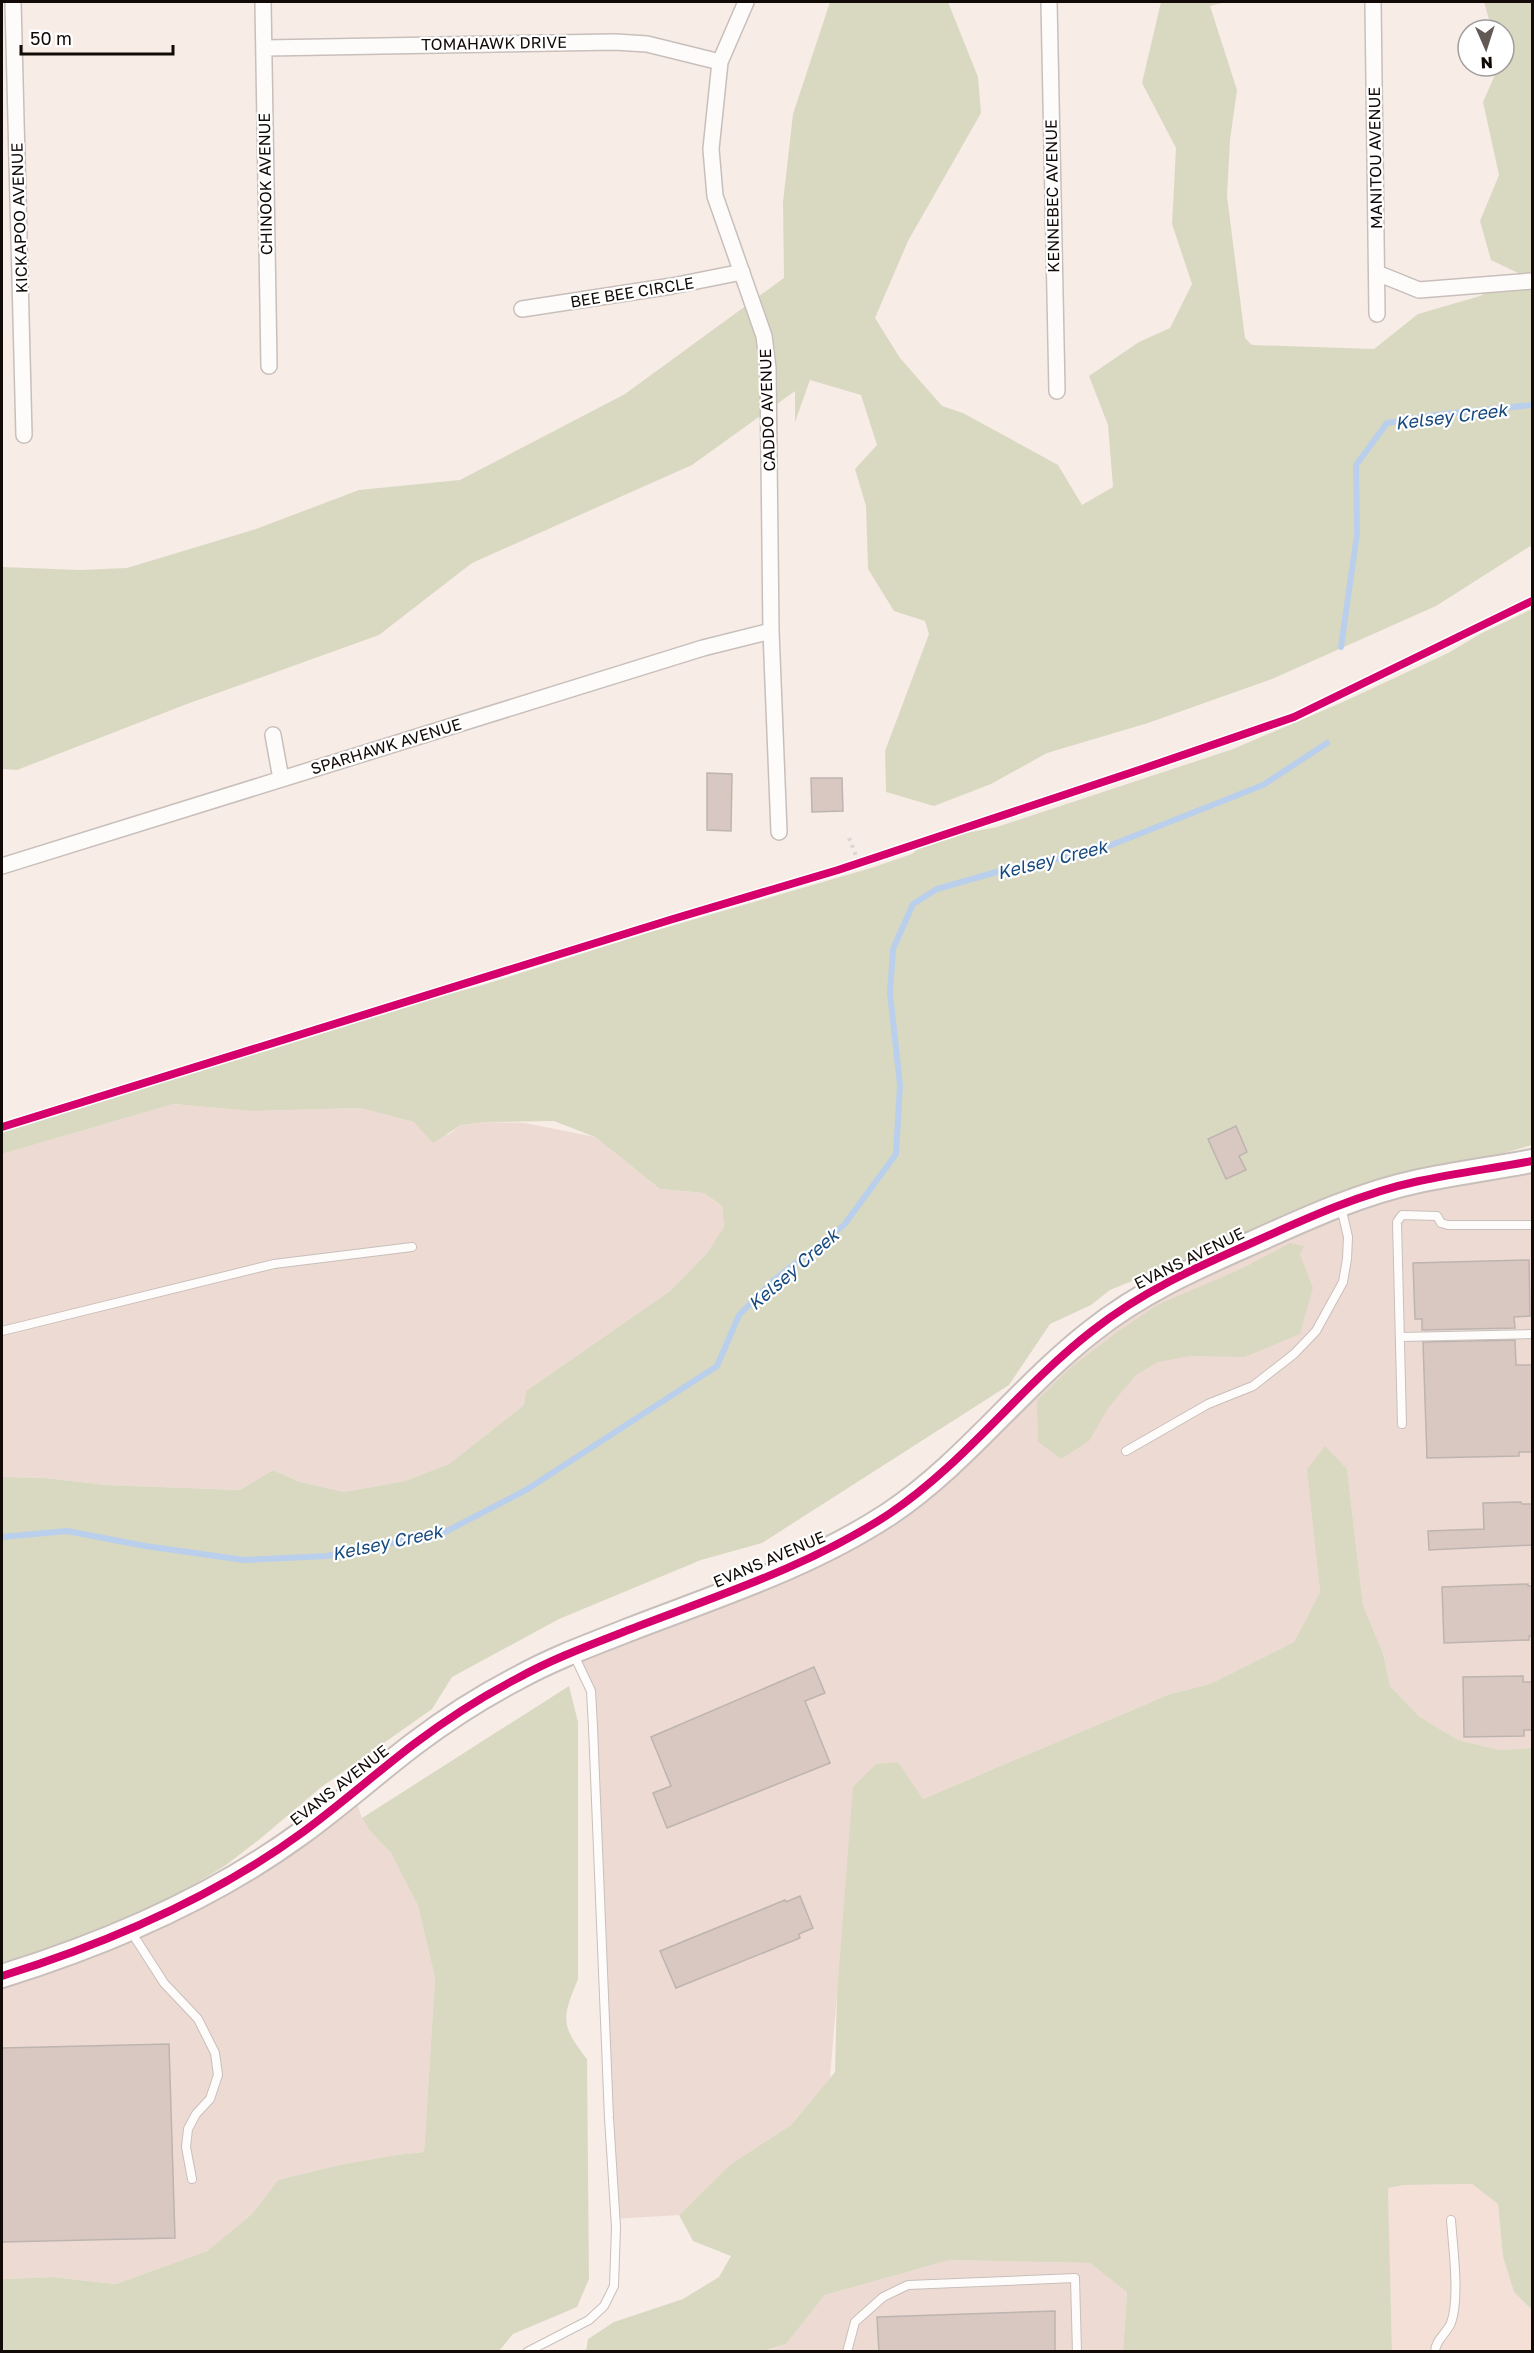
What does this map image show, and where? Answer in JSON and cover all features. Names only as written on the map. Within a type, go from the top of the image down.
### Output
[{"type":"street","name":"KICKAPOO AVENUE","points":[[13,2],[24,435]]},
{"type":"street","name":"CHINOOK AVENUE","points":[[263,2],[266,48],[264,120],[269,366]]},
{"type":"street","name":"CADDO AVENUE","points":[[746,2],[720,62],[711,133],[715,196],[764,336],[768,368],[771,631],[779,832]]},
{"type":"street","name":"KENNEBEC AVENUE","points":[[1049,2],[1056,391]]},
{"type":"street","name":"MANITOU AVENUE","points":[[1373,2],[1377,314]]},
{"type":"street","name":"TOMAHAWK DRIVE","points":[[266,48],[615,42],[647,44],[720,62]]},
{"type":"street","name":"BEE BEE CIRCLE","points":[[522,309],[672,286],[742,272]]},
{"type":"street","points":[[1377,273],[1419,290],[1533,281]]},
{"type":"street","name":"SPARHAWK AVENUE","points":[[2,866],[703,648],[771,631]]},
{"type":"street","points":[[273,735],[280,779]]},
{"type":"street","name":"EVANS AVENUE","points":[[2,1976],[47,1962],[129,1929],[186,1903],[233,1876],[301,1833],[416,1742],[454,1715],[524,1674],[572,1652],[803,1561],[865,1529],[895,1509],[941,1472],[1090,1332],[1154,1288],[1201,1265],[1340,1206],[1418,1181],[1533,1161]]},
{"type":"lane","points":[[1126,1451],[1208,1404],[1253,1386],[1294,1354],[1316,1331],[1343,1282],[1348,1237],[1340,1206]]},
{"type":"lane","points":[[1402,1424],[1397,1222],[1402,1215],[1437,1216],[1441,1223],[1448,1226],[1533,1225]]},
{"type":"lane","points":[[2,1332],[274,1264],[412,1247]]},
{"type":"lane","points":[[1401,1337],[1533,1334]]},
{"type":"lane","points":[[527,2352],[589,2320],[604,2306],[614,2286],[616,2227],[609,2118],[591,1691],[572,1652]]},
{"type":"lane","points":[[129,1929],[164,1983],[198,2019],[214,2053],[218,2075],[213,2091],[210,2099],[196,2114],[188,2129],[186,2147],[192,2179]]},
{"type":"lane","points":[[1435,2352],[1435,2346],[1451,2323],[1455,2288],[1451,2220]]},
{"type":"lane","points":[[847,2352],[855,2322],[883,2297],[908,2285],[1075,2278],[1077,2352]]},
{"type":"path","points":[[849,838],[859,863]]},
{"type":"path","points":[[849,867],[869,860]]},
{"type":"shaded area","points":[[172,1104],[258,1111],[360,1108],[414,1122],[448,1135],[461,1125],[484,1122],[525,1123],[595,1137],[660,1189],[704,1193],[722,1206],[724,1228],[707,1253],[670,1291],[526,1391],[524,1405],[449,1464],[405,1481],[344,1492],[300,1482],[273,1470],[240,1490],[107,1485],[45,1478],[2,1477],[2,1154]]},
{"type":"shaded area","points":[[1532,1161],[1532,1748],[1500,1750],[1458,1740],[1420,1717],[1390,1686],[1383,1653],[1363,1605],[1347,1470],[1316,1551],[1320,1592],[1294,1642],[1210,1684],[1170,1694],[923,1799],[854,1787],[830,2078],[791,2125],[731,2164],[679,2215],[615,2219],[591,1691],[572,1652],[865,1529],[1090,1332],[1356,1199]]},
{"type":"shaded area","points":[[353,1792],[362,1818],[370,1831],[391,1853],[418,1906],[435,1978],[424,2152],[339,2165],[278,2180],[252,2214],[207,2251],[116,2284],[52,2277],[2,2279],[2,1976],[155,1918]]},
{"type":"shaded area","points":[[1472,2184],[1498,2204],[1503,2257],[1514,2292],[1532,2310],[1532,2351],[1392,2351],[1388,2188],[1404,2185]]},
{"type":"shaded area","points":[[950,2260],[1090,2263],[1127,2291],[1123,2351],[764,2352],[786,2344],[825,2295]]},
{"type":"green space","points":[[830,2],[948,2],[978,77],[981,113],[908,241],[875,318],[900,358],[942,406],[963,413],[1058,465],[1082,505],[1113,487],[1108,425],[1089,376],[1139,342],[1170,328],[1192,284],[1172,224],[1176,148],[1142,83],[1161,2],[1226,2],[1210,6],[1237,90],[1230,140],[1227,196],[1245,338],[1252,345],[1374,349],[1418,314],[1480,296],[1518,273],[1491,260],[1480,221],[1499,175],[1483,102],[1494,78],[1516,78],[1516,18],[1489,18],[1484,2],[1532,2],[1532,545],[1436,606],[1272,679],[1148,723],[1047,753],[991,784],[934,806],[886,792],[885,751],[929,634],[925,621],[894,611],[868,569],[866,506],[855,469],[877,445],[861,395],[810,380],[795,422],[795,391],[692,465],[472,563],[379,635],[187,704],[17,770],[2,769],[2,567],[80,570],[127,568],[256,529],[359,490],[460,480],[625,394],[784,278],[783,202],[793,114]]},
{"type":"green space","points":[[1532,609],[1532,1145],[1305,1210],[1110,1290],[1091,1305],[1050,1324],[1009,1385],[762,1543],[701,1560],[559,1619],[452,1677],[432,1709],[320,1788],[226,1865],[130,1919],[58,1947],[2,1962],[2,1477],[45,1478],[107,1485],[240,1490],[273,1470],[300,1482],[344,1492],[405,1481],[449,1464],[524,1405],[526,1391],[670,1291],[707,1253],[724,1227],[722,1206],[704,1193],[660,1189],[595,1137],[554,1121],[484,1122],[461,1125],[433,1143],[414,1122],[360,1108],[254,1111],[173,1104],[2,1154],[2,1132],[400,1007],[483,985],[647,933],[871,868],[912,854],[929,840],[997,827],[1233,749],[1343,702],[1448,653],[1482,633]]},
{"type":"green space","points":[[1290,1243],[1304,1246],[1300,1254],[1313,1288],[1300,1334],[1245,1357],[1190,1356],[1158,1362],[1136,1375],[1108,1408],[1089,1441],[1061,1459],[1038,1442],[1037,1400],[1070,1368],[1157,1305],[1243,1268]]},
{"type":"green space","points":[[1325,1446],[1347,1469],[1363,1605],[1383,1653],[1390,1686],[1420,1717],[1458,1740],[1500,1750],[1532,1748],[1532,2310],[1514,2292],[1503,2257],[1498,2204],[1472,2184],[1404,2185],[1388,2188],[1392,2351],[1123,2351],[1127,2292],[1090,2263],[950,2260],[825,2295],[786,2344],[764,2351],[586,2351],[588,2339],[614,2322],[683,2299],[719,2277],[731,2256],[693,2241],[679,2215],[731,2164],[791,2125],[835,2072],[837,1992],[853,1787],[876,1764],[898,1762],[923,1799],[1170,1694],[1210,1684],[1294,1642],[1320,1592],[1307,1469]]},
{"type":"green space","points":[[569,1686],[578,1722],[578,1979],[569,2003],[566,2021],[572,2038],[587,2059],[589,2279],[577,2307],[513,2334],[499,2351],[2,2351],[2,2279],[52,2277],[116,2284],[207,2251],[252,2214],[278,2180],[339,2165],[424,2152],[435,1978],[418,1906],[391,1853],[370,1831],[362,1818]]},
{"type":"building","points":[[707,773],[732,774],[731,831],[707,830]]},
{"type":"building","points":[[811,778],[842,778],[843,811],[812,812]]},
{"type":"building","points":[[1236,1126],[1247,1152],[1239,1156],[1246,1170],[1226,1179],[1208,1139]]},
{"type":"building","points":[[1529,1260],[1530,1316],[1514,1317],[1515,1328],[1422,1330],[1422,1319],[1415,1319],[1413,1263]]},
{"type":"building","points":[[1515,1340],[1516,1365],[1533,1365],[1533,1452],[1519,1452],[1519,1456],[1427,1458],[1423,1342]]},
{"type":"building","points":[[1521,1502],[1522,1504],[1533,1504],[1533,1545],[1429,1550],[1428,1531],[1484,1529],[1483,1503]]},
{"type":"building","points":[[1528,1584],[1528,1586],[1533,1586],[1533,1636],[1529,1636],[1529,1640],[1444,1643],[1442,1587]]},
{"type":"building","points":[[814,1667],[825,1693],[805,1701],[830,1763],[667,1828],[653,1793],[671,1786],[651,1737]]},
{"type":"building","points":[[1523,1676],[1523,1682],[1533,1682],[1533,1730],[1524,1730],[1524,1736],[1464,1737],[1463,1677]]},
{"type":"building","points":[[800,1896],[813,1928],[799,1934],[800,1938],[676,1988],[660,1951]]},
{"type":"building","points":[[169,2044],[175,2238],[2,2242],[2,2048]]},
{"type":"building","points":[[1055,2311],[1055,2352],[879,2352],[877,2317]]},
{"type":"waterway","name":"Kelsey Creek","points":[[1341,647],[1357,534],[1356,465],[1387,423],[1436,415],[1532,405]]},
{"type":"waterway","name":"Kelsey Creek","points":[[2,1537],[67,1531],[145,1546],[244,1560],[327,1556],[443,1533],[526,1490],[717,1366],[739,1315],[773,1281],[844,1225],[896,1154],[900,1085],[890,993],[893,949],[913,904],[937,889],[1007,869],[1096,851],[1263,785],[1327,743]]},
{"type":"cycle path","points":[[2,1127],[838,870],[1294,717],[1532,601]]},
{"type":"cycle path","points":[[2,1976],[120,1933],[233,1878],[303,1832],[439,1726],[504,1685],[588,1646],[796,1564],[859,1532],[889,1514],[943,1472],[1041,1376],[1092,1331],[1130,1304],[1170,1281],[1294,1224],[1377,1192],[1433,1178],[1532,1161]]}]
